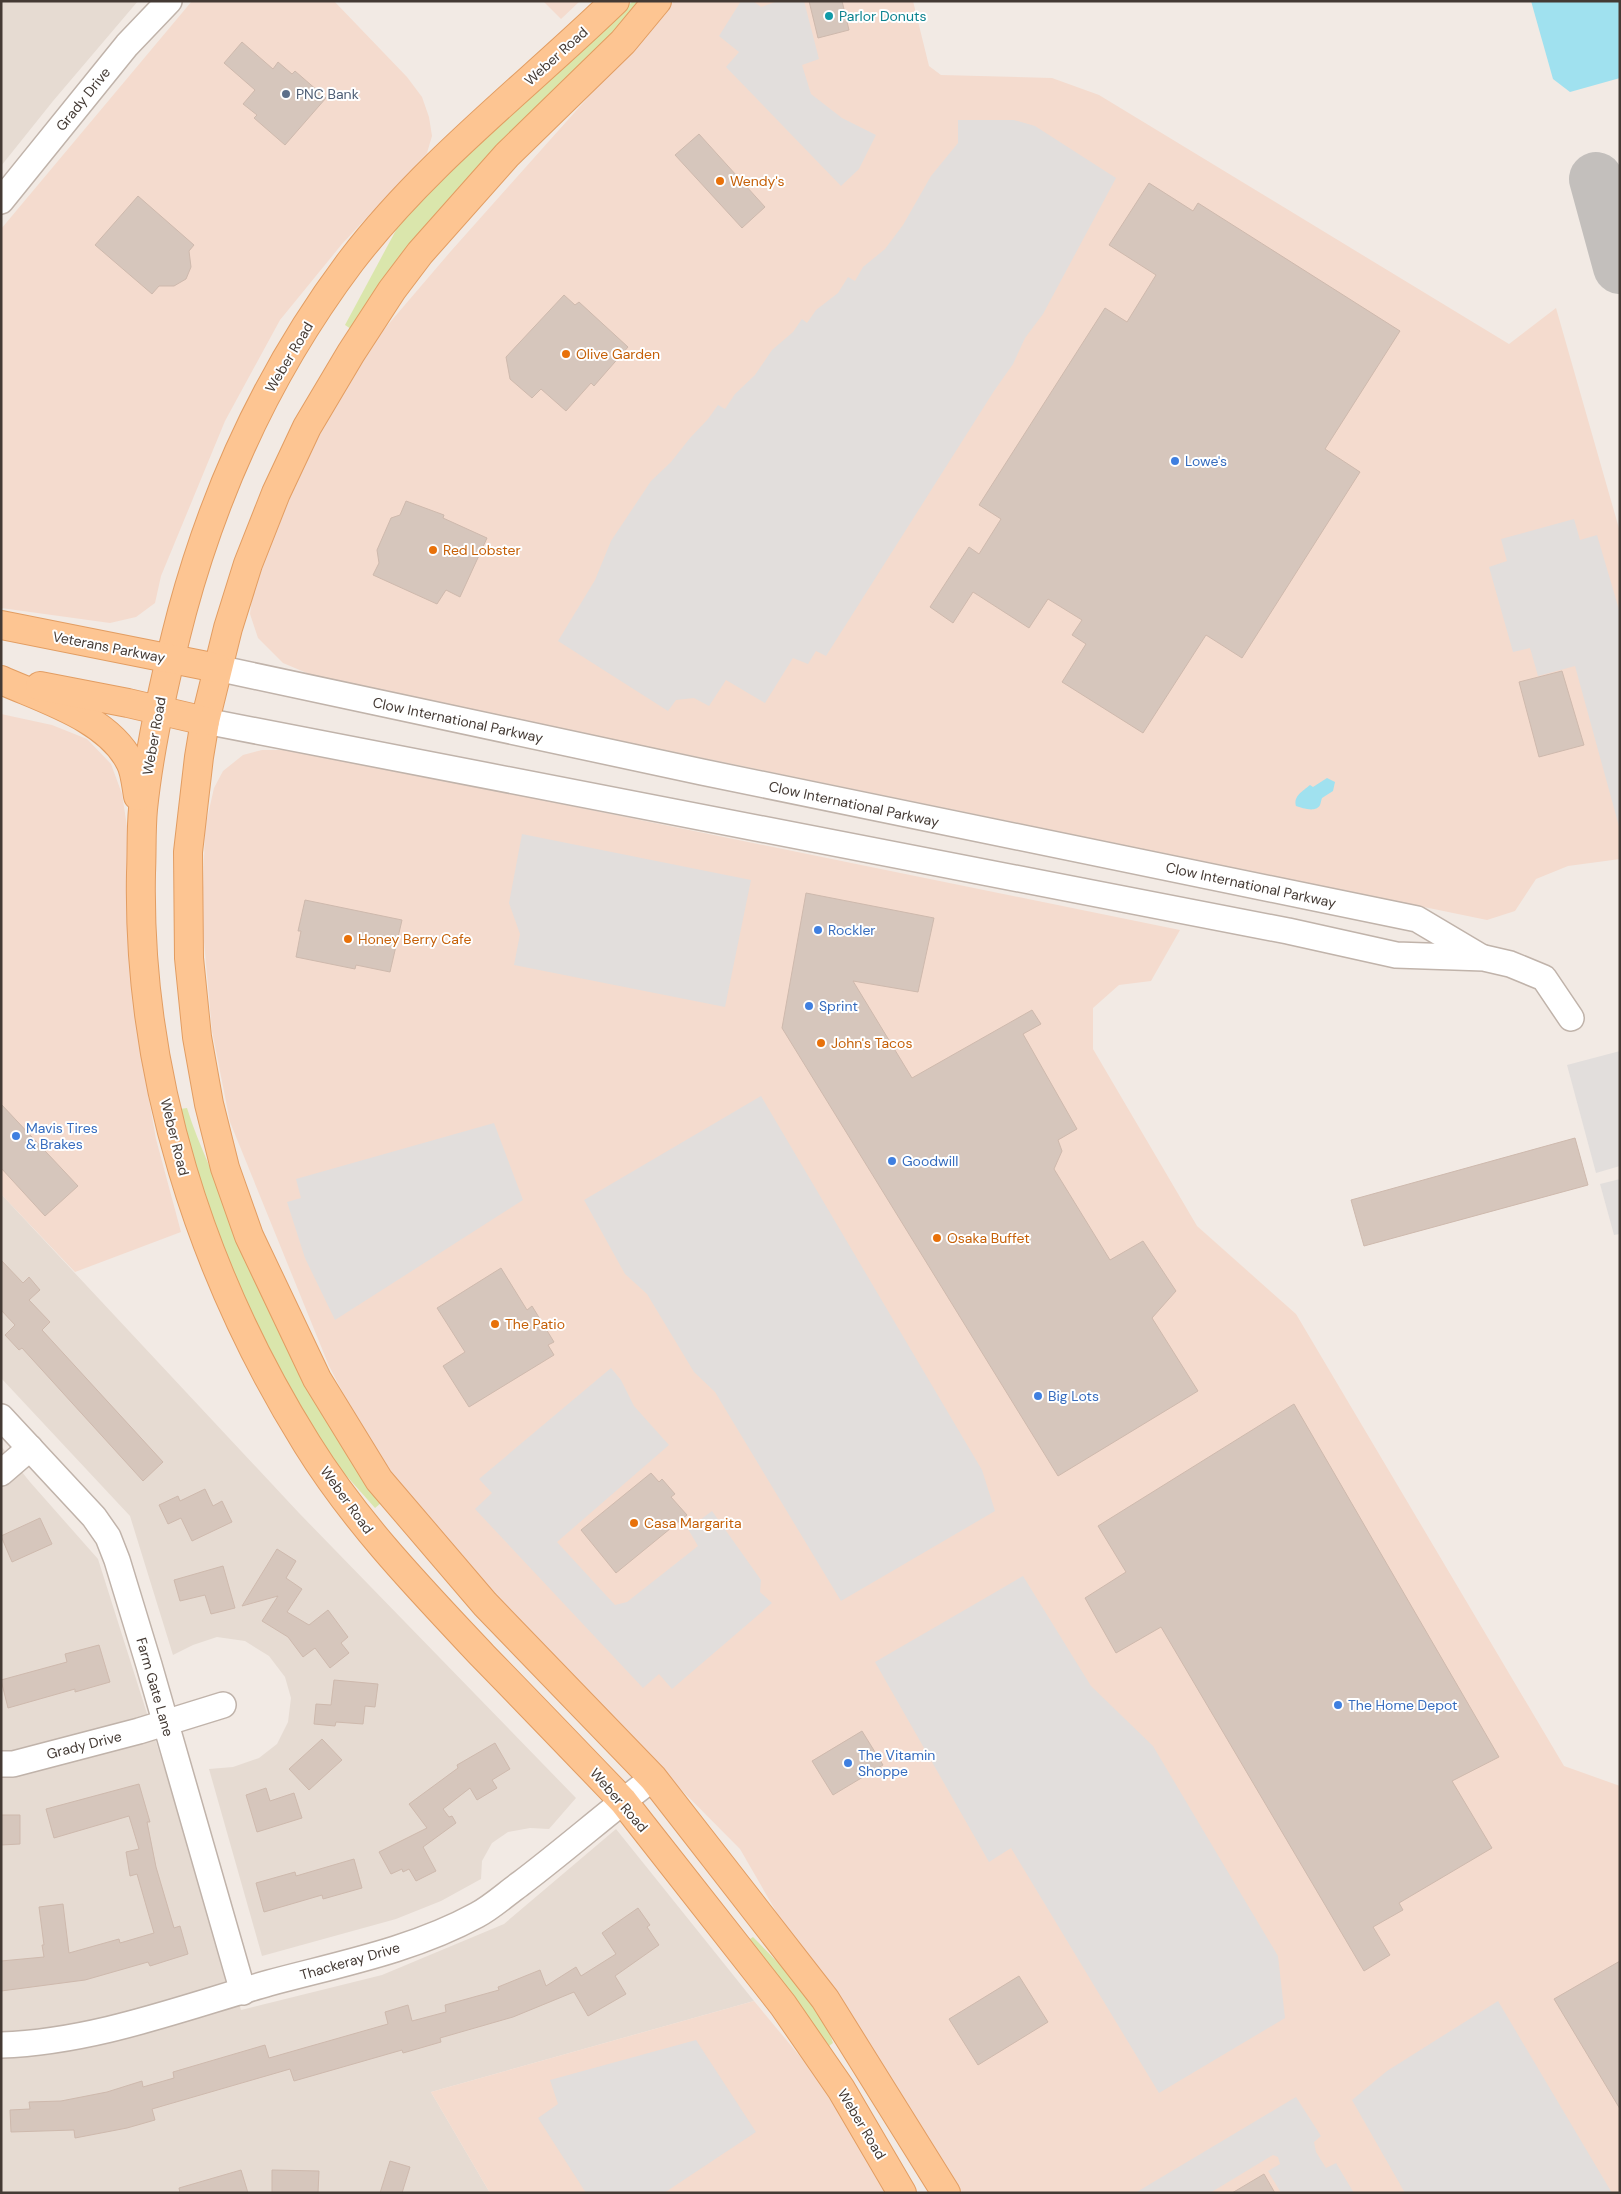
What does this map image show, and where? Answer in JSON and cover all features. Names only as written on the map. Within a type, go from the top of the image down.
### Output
[{"type":"main road","name":"Weber Road","points":[[615,1],[477,126],[387,217],[349,264],[288,354],[260,407],[221,493],[194,568],[158,710],[142,814],[140,921],[146,992],[157,1066],[175,1147],[203,1234],[246,1335],[306,1443],[366,1528],[449,1620],[623,1801],[783,2005],[841,2088],[902,2193]]},
{"type":"main road","points":[[657,1],[623,42],[501,162],[420,253],[392,290],[351,353],[307,427],[280,484],[248,564],[217,668],[205,721],[188,852],[189,958],[197,1037],[209,1104],[225,1168],[249,1236],[317,1379],[379,1480],[485,1604],[653,1778],[825,1999],[946,2193]]},
{"type":"main road","name":"Veterans Parkway","points":[[1,625],[217,668]]},
{"type":"main road","points":[[1,680],[158,710],[205,721]]},
{"type":"main road","points":[[1,680],[88,720],[116,740],[131,763],[142,814]]},
{"type":"street","name":"Grady Drive","points":[[1,201],[127,45],[169,1]]},
{"type":"street","name":"Clow International Parkway","points":[[217,668],[702,772],[1417,919],[1484,958]]},
{"type":"street","name":"Clow International Parkway","points":[[205,721],[1288,931],[1396,955],[1484,958],[1510,964],[1544,978],[1571,1018]]},
{"type":"street","name":"Farm Gate Lane","points":[[1,1417],[94,1518],[108,1537],[118,1560],[243,1992]]},
{"type":"street","points":[[1,1473],[30,1448]]},
{"type":"street","name":"Grady Drive","points":[[1,1764],[13,1764],[165,1723],[223,1705]]},
{"type":"street","name":"Thackeray Drive","points":[[1,2045],[30,2044],[103,2031],[431,1937],[479,1914],[532,1875],[653,1778]]},
{"type":"shaded area","points":[[1,1],[138,1],[53,101],[1,166]]},
{"type":"shaded area","points":[[192,1],[334,1],[407,77],[422,97],[429,117],[432,136],[427,153],[342,244],[280,320],[225,421],[161,576],[155,603],[136,617],[110,623],[1,608],[1,229]]},
{"type":"shaded area","points":[[543,1],[580,1],[561,19]]},
{"type":"shaded area","points":[[674,1],[913,1],[929,66],[941,75],[1052,78],[1099,95],[1509,344],[1556,308],[1620,532],[1620,859],[1568,866],[1536,879],[1515,911],[1487,920],[321,679],[283,663],[258,638],[250,614],[253,589],[315,436],[374,341],[451,251]]},
{"type":"shaded area","points":[[741,1],[753,1],[761,7],[778,1],[804,1],[819,59],[802,65],[811,94],[842,118],[876,135],[859,169],[841,186],[726,67],[739,52],[719,36]]},
{"type":"shaded area","points":[[958,120],[1014,120],[1035,126],[1116,178],[1043,314],[1025,338],[1013,364],[826,656],[816,651],[808,664],[793,658],[765,703],[726,680],[709,706],[694,698],[676,700],[668,711],[558,641],[595,580],[611,541],[651,481],[671,462],[718,405],[725,409],[735,394],[755,375],[772,350],[793,332],[802,319],[807,323],[816,310],[838,293],[848,277],[855,281],[863,267],[885,249],[903,225],[931,176],[958,143]]},
{"type":"shaded area","points":[[1574,519],[1580,540],[1597,535],[1620,613],[1620,830],[1575,666],[1538,676],[1530,648],[1513,652],[1489,567],[1507,561],[1501,539]]},
{"type":"shaded area","points":[[1,714],[52,725],[87,739],[111,764],[122,794],[128,833],[128,907],[137,1032],[156,1139],[181,1232],[75,1272],[1,1194]]},
{"type":"shaded area","points":[[262,750],[297,750],[1180,930],[1151,981],[1119,985],[1093,1008],[1093,1049],[1197,1226],[1296,1314],[1564,1766],[1620,1786],[1620,2193],[960,2193],[875,2052],[785,1927],[740,1849],[606,1714],[458,1559],[403,1490],[365,1435],[329,1366],[230,1122],[212,1031],[202,919],[205,828],[214,788],[223,771],[243,755]]},
{"type":"shaded area","points":[[522,834],[751,880],[725,1007],[514,965],[520,934],[509,903]]},
{"type":"shaded area","points":[[1620,1051],[1620,1166],[1596,1173],[1567,1065]]},
{"type":"shaded area","points":[[761,1096],[982,1470],[995,1511],[841,1601],[715,1392],[694,1372],[647,1294],[625,1274],[584,1200]]},
{"type":"shaded area","points":[[494,1123],[523,1200],[335,1320],[305,1258],[287,1202],[301,1198],[296,1179]]},
{"type":"shaded area","points":[[1620,1179],[1620,1234],[1614,1235],[1600,1184]]},
{"type":"shaded area","points":[[1,1194],[299,1513],[576,1798],[549,1829],[530,1828],[508,1832],[492,1843],[482,1861],[481,1879],[441,1901],[396,1919],[262,1956],[209,1769],[233,1767],[259,1758],[277,1744],[288,1722],[291,1698],[285,1677],[269,1656],[245,1641],[217,1637],[193,1645],[173,1655],[130,1516],[1,1378]]},
{"type":"shaded area","points":[[611,1368],[621,1380],[634,1406],[669,1445],[557,1542],[615,1605],[627,1602],[698,1546],[688,1529],[712,1511],[761,1580],[760,1592],[772,1603],[672,1689],[659,1674],[643,1688],[475,1509],[492,1493],[479,1479]]},
{"type":"shaded area","points":[[1,1446],[98,1559],[241,2010],[382,1975],[504,1924],[616,1829],[754,2001],[431,2092],[490,2193],[1,2193]]},
{"type":"shaded area","points":[[1023,1576],[1091,1686],[1153,1746],[1278,1956],[1285,2018],[1159,2093],[1011,1848],[989,1862],[875,1662]]},
{"type":"shaded area","points":[[754,2001],[837,2101],[890,2193],[490,2193],[431,2092]]},
{"type":"shaded area","points":[[1498,2001],[1612,2193],[1405,2193],[1352,2100],[1387,2071]]},
{"type":"shaded area","points":[[696,2040],[756,2132],[664,2193],[586,2193],[538,2118],[558,2104],[550,2080]]},
{"type":"shaded area","points":[[1296,2097],[1321,2136],[1314,2142],[1316,2152],[1326,2168],[1336,2163],[1354,2193],[1281,2193],[1268,2171],[1280,2164],[1278,2157],[1273,2155],[1210,2193],[1135,2193]]},
{"type":"green space","points":[[633,1],[643,1],[351,329],[345,325],[402,219],[427,192]]},
{"type":"green space","points":[[187,1108],[278,1332],[319,1407],[381,1503],[375,1508],[335,1463],[295,1398],[242,1295],[205,1201],[180,1109]]},
{"type":"green space","points":[[753,1937],[810,1999],[827,2028],[833,2043],[829,2046],[750,1939]]},
{"type":"water","points":[[1531,1],[1619,1],[1620,78],[1570,92],[1553,79]]},
{"type":"water","points":[[1327,778],[1335,782],[1333,791],[1322,798],[1318,807],[1309,809],[1296,806],[1296,799],[1302,792],[1310,785],[1313,787]]},
{"type":"building","name":"Parlor Donuts","points":[[809,1],[842,1],[849,30],[818,38]]},
{"type":"building","name":"PNC Bank","points":[[242,42],[273,69],[278,62],[292,74],[295,71],[326,98],[285,145],[254,118],[257,115],[243,104],[255,90],[224,63]]},
{"type":"building","name":"Wendy's","points":[[699,134],[765,207],[742,228],[675,155]]},
{"type":"building","name":"Lowe's","points":[[1149,183],[1193,211],[1198,203],[1400,331],[1325,449],[1360,472],[1242,658],[1206,635],[1143,733],[1062,682],[1086,644],[1072,635],[1082,620],[1048,599],[1029,628],[973,592],[953,623],[930,607],[969,547],[979,554],[1001,519],[979,505],[1105,308],[1127,322],[1156,275],[1109,245]]},
{"type":"building","points":[[138,196],[194,245],[189,251],[191,267],[186,279],[174,286],[159,286],[152,294],[95,245]]},
{"type":"building","name":"Olive Garden","points":[[564,295],[575,305],[579,302],[628,347],[594,386],[591,383],[566,411],[541,389],[532,398],[510,379],[506,357]]},
{"type":"building","name":"Red Lobster","points":[[406,501],[444,515],[443,518],[487,538],[460,597],[446,590],[437,604],[373,575],[379,563],[377,550],[391,518],[400,515]]},
{"type":"building","points":[[1562,671],[1584,745],[1539,757],[1519,682]]},
{"type":"building","points":[[806,893],[934,918],[918,992],[853,981],[912,1078],[1032,1010],[1041,1024],[1023,1034],[1077,1129],[1058,1140],[1062,1151],[1054,1169],[1110,1260],[1143,1241],[1176,1291],[1152,1318],[1198,1391],[1058,1476],[782,1028]]},
{"type":"building","name":"Honey Berry Cafe","points":[[305,900],[402,920],[390,972],[356,965],[355,969],[296,957],[301,931],[298,931]]},
{"type":"building","name":"Mavis Tires & Brakes","points":[[1,1104],[78,1186],[45,1216],[1,1168]]},
{"type":"building","points":[[1575,1138],[1588,1185],[1364,1246],[1351,1200]]},
{"type":"building","points":[[1,1260],[23,1283],[29,1277],[40,1290],[29,1300],[50,1322],[42,1330],[163,1462],[143,1481],[22,1348],[19,1350],[5,1335],[15,1325],[1,1310]]},
{"type":"building","name":"The Patio","points":[[501,1268],[527,1310],[532,1306],[554,1342],[548,1345],[554,1355],[469,1407],[443,1366],[465,1352],[437,1308]]},
{"type":"building","name":"The Home Depot","points":[[1294,1404],[1499,1757],[1452,1781],[1492,1848],[1399,1903],[1403,1910],[1373,1927],[1390,1955],[1364,1971],[1161,1627],[1116,1653],[1085,1598],[1126,1572],[1098,1526]]},
{"type":"building","name":"Casa Margarita","points":[[651,1473],[659,1482],[662,1479],[675,1494],[671,1497],[687,1515],[616,1573],[581,1530]]},
{"type":"building","points":[[205,1489],[213,1506],[222,1501],[232,1522],[192,1541],[181,1518],[168,1524],[159,1505],[178,1496],[180,1501]]},
{"type":"building","points":[[40,1518],[52,1544],[12,1562],[1,1536]]},
{"type":"building","points":[[277,1549],[296,1561],[286,1578],[302,1589],[287,1612],[309,1625],[328,1610],[348,1637],[341,1643],[349,1653],[330,1668],[315,1648],[303,1657],[288,1637],[262,1621],[278,1596],[242,1606]]},
{"type":"building","points":[[223,1566],[235,1608],[211,1614],[205,1595],[180,1601],[174,1580]]},
{"type":"building","points":[[99,1645],[110,1682],[75,1692],[75,1689],[8,1708],[1,1680],[67,1662],[65,1654]]},
{"type":"building","points":[[334,1680],[378,1684],[375,1707],[365,1706],[363,1724],[336,1722],[335,1726],[314,1724],[316,1704],[331,1705]]},
{"type":"building","name":"The Vitamin Shoppe","points":[[862,1731],[883,1765],[833,1795],[812,1761]]},
{"type":"building","points":[[322,1739],[342,1760],[309,1790],[289,1769]]},
{"type":"building","points":[[495,1743],[510,1769],[492,1780],[497,1788],[477,1800],[470,1788],[443,1809],[449,1817],[452,1816],[456,1823],[423,1847],[436,1871],[416,1881],[409,1869],[403,1872],[402,1869],[391,1874],[379,1852],[427,1828],[409,1804],[458,1768],[457,1765]]},
{"type":"building","points":[[139,1784],[150,1822],[147,1822],[156,1867],[174,1928],[180,1926],[188,1954],[150,1966],[148,1962],[85,1980],[1,1991],[1,1961],[44,1957],[39,1907],[63,1904],[69,1953],[119,1939],[120,1943],[154,1933],[137,1874],[130,1876],[126,1852],[139,1849],[129,1816],[54,1838],[46,1809]]},
{"type":"building","points":[[266,1788],[270,1801],[294,1793],[302,1818],[257,1832],[246,1795]]},
{"type":"building","points":[[1,1815],[20,1815],[20,1844],[1,1845]]},
{"type":"building","points":[[354,1859],[362,1888],[323,1899],[322,1895],[264,1912],[256,1883],[295,1872],[296,1876]]},
{"type":"building","points":[[638,1908],[650,1925],[647,1927],[659,1945],[615,1976],[626,1994],[588,2016],[574,1992],[513,2017],[440,2038],[441,2042],[403,2053],[402,2050],[294,2081],[290,2069],[152,2109],[155,2120],[127,2128],[75,2138],[74,2130],[11,2132],[10,2110],[30,2109],[29,2102],[61,2101],[107,2092],[142,2081],[143,2087],[174,2078],[173,2072],[265,2045],[269,2058],[388,2024],[385,2012],[408,2005],[412,2021],[446,2012],[445,2005],[499,1990],[498,1987],[540,1970],[546,1986],[576,1967],[581,1976],[616,1954],[602,1933]]},
{"type":"building","points":[[1620,1961],[1620,2109],[1554,1999]]},
{"type":"building","points":[[1019,1976],[1048,2022],[978,2065],[949,2019]]},
{"type":"building","points":[[390,2161],[410,2167],[402,2193],[380,2193]]},
{"type":"building","points":[[241,2170],[248,2193],[180,2193],[179,2188]]},
{"type":"building","points":[[272,2170],[319,2171],[318,2193],[272,2193]]},
{"type":"building","points":[[1264,2174],[1275,2193],[1232,2193]]},
{"type":"taxiway","points":[[1596,179],[1620,267]]},
{"type":"place","name":"Parlor Donuts","points":[[829,16]]},
{"type":"place","name":"PNC Bank","points":[[286,94]]},
{"type":"place","name":"Wendy's","points":[[720,181]]},
{"type":"place","name":"Olive Garden","points":[[566,354]]},
{"type":"place","name":"Lowe's","points":[[1175,461]]},
{"type":"place","name":"Red Lobster","points":[[433,550]]},
{"type":"place","name":"Rockler","points":[[818,930]]},
{"type":"place","name":"Honey Berry Cafe","points":[[348,939]]},
{"type":"place","name":"Sprint","points":[[809,1006]]},
{"type":"place","name":"John's Tacos","points":[[821,1043]]},
{"type":"place","name":"Mavis Tires & Brakes","points":[[16,1136]]},
{"type":"place","name":"Goodwill","points":[[892,1161]]},
{"type":"place","name":"Osaka Buffet","points":[[937,1238]]},
{"type":"place","name":"The Patio","points":[[495,1324]]},
{"type":"place","name":"Big Lots","points":[[1038,1396]]},
{"type":"place","name":"Casa Margarita","points":[[634,1523]]},
{"type":"place","name":"The Home Depot","points":[[1338,1705]]},
{"type":"place","name":"The Vitamin Shoppe","points":[[848,1763]]}]
